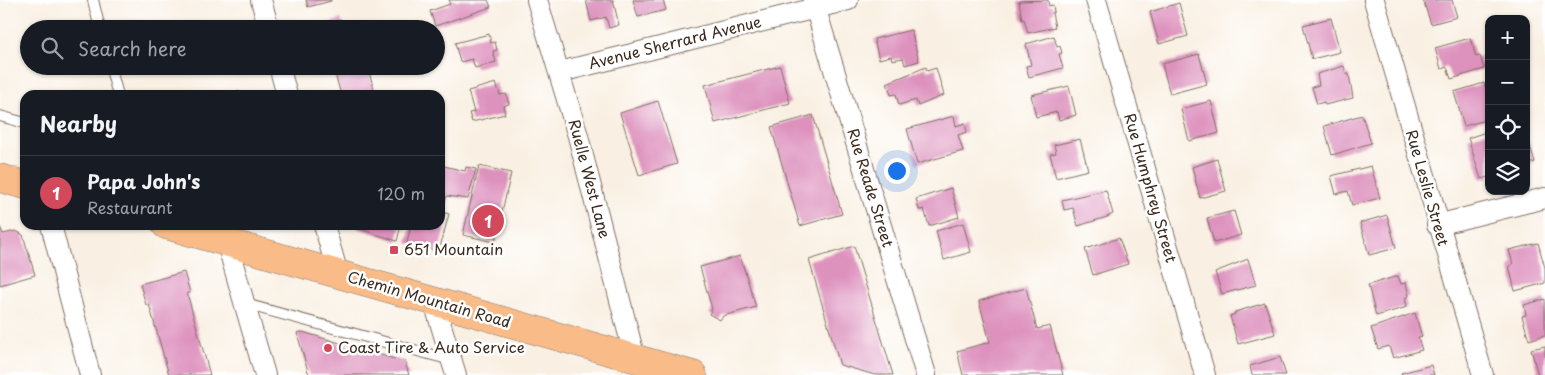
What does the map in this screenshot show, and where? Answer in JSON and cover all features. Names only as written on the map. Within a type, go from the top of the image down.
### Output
[{"type":"main road","points":[[0,178],[20,184]]},
{"type":"main road","name":"Chemin Mountain Road","points":[[183,230],[338,274],[435,306],[693,375]]},
{"type":"street","points":[[261,0],[267,20]]},
{"type":"street","name":"Ruelle West Lane","points":[[537,0],[578,136],[635,359]]},
{"type":"street","name":"Avenue Sherrard Avenue","points":[[560,72],[815,4],[848,0]]},
{"type":"street","name":"Rue Humphrey Street","points":[[1096,0],[1205,375]]},
{"type":"street","name":"Rue Leslie Street","points":[[1374,0],[1437,224],[1483,375]]},
{"type":"street","name":"Rue Reade Street","points":[[815,4],[926,375]]},
{"type":"street","points":[[281,75],[286,90]]},
{"type":"street","points":[[1437,224],[1545,198]]},
{"type":"street","points":[[52,230],[90,375]]},
{"type":"street","points":[[325,230],[338,274]]},
{"type":"street","points":[[227,243],[265,375]]},
{"type":"street","points":[[435,306],[454,367]]},
{"type":"lane","points":[[93,0],[98,20]]},
{"type":"lane","points":[[112,75],[117,90]]},
{"type":"lane","points":[[0,116],[20,121]]},
{"type":"lane","points":[[245,304],[454,367]]},
{"type":"building","points":[[306,0],[331,0],[331,1],[308,7]]},
{"type":"building","points":[[449,0],[488,0],[491,7],[445,23],[445,20],[433,20],[430,11],[450,4]]},
{"type":"building","points":[[586,0],[613,0],[619,25],[609,28],[606,17],[591,21]]},
{"type":"building","points":[[633,0],[663,0],[666,10],[638,17]]},
{"type":"building","points":[[1048,0],[1049,6],[1053,5],[1054,12],[1052,13],[1055,27],[1028,33],[1024,19],[1022,20],[1019,1]]},
{"type":"building","points":[[1423,0],[1452,0],[1457,17],[1431,24]]},
{"type":"building","points":[[1179,3],[1188,36],[1159,44],[1150,12]]},
{"type":"building","points":[[1331,18],[1340,52],[1312,59],[1303,25]]},
{"type":"building","points":[[911,30],[919,61],[905,65],[903,58],[892,60],[891,56],[879,59],[874,39]]},
{"type":"building","points":[[489,34],[491,43],[495,42],[497,50],[493,51],[496,62],[475,68],[472,59],[460,62],[455,43]]},
{"type":"building","points":[[1054,36],[1057,47],[1060,46],[1062,53],[1059,54],[1063,68],[1029,77],[1026,66],[1031,65],[1026,44]]},
{"type":"building","points":[[1470,38],[1476,57],[1480,56],[1484,69],[1451,79],[1447,67],[1441,69],[1435,48]]},
{"type":"building","points":[[1199,54],[1207,84],[1170,94],[1162,64]]},
{"type":"building","points":[[780,66],[790,103],[715,123],[705,85]]},
{"type":"building","points":[[1344,66],[1346,74],[1349,74],[1353,98],[1325,105],[1324,102],[1317,104],[1312,87],[1319,85],[1317,74]]},
{"type":"building","points":[[926,67],[927,71],[936,68],[944,95],[918,106],[916,100],[899,105],[896,94],[891,95],[887,83]]},
{"type":"building","points":[[335,75],[370,75],[374,90],[340,90]]},
{"type":"building","points":[[496,83],[500,95],[506,94],[509,104],[503,106],[505,114],[472,122],[469,113],[474,112],[468,91]]},
{"type":"building","points":[[1484,83],[1485,120],[1464,126],[1454,92]]},
{"type":"building","points":[[1069,86],[1076,115],[1059,120],[1057,112],[1036,117],[1031,95]]},
{"type":"building","points":[[658,101],[677,164],[639,175],[620,113]]},
{"type":"building","points":[[1211,101],[1219,133],[1189,141],[1181,109]]},
{"type":"building","points":[[813,115],[842,214],[800,226],[771,127]]},
{"type":"building","points":[[1362,115],[1371,143],[1332,155],[1324,126]]},
{"type":"building","points":[[954,116],[956,126],[965,123],[967,132],[958,135],[963,151],[917,164],[907,129]]},
{"type":"building","points":[[1485,132],[1485,178],[1481,179],[1468,138]]},
{"type":"building","points":[[1080,139],[1088,170],[1056,178],[1050,154],[1056,153],[1054,145]]},
{"type":"building","points":[[1530,146],[1535,162],[1530,164]]},
{"type":"building","points":[[1217,159],[1226,191],[1200,198],[1192,167]]},
{"type":"building","points":[[445,166],[465,171],[466,167],[476,169],[468,199],[447,196],[445,202]]},
{"type":"building","points":[[479,166],[511,173],[495,242],[463,235]]},
{"type":"building","points":[[1371,166],[1380,198],[1352,205],[1348,191],[1336,194],[1331,176]]},
{"type":"building","points":[[951,188],[959,217],[929,226],[924,209],[919,210],[916,199]]},
{"type":"building","points":[[1106,190],[1113,214],[1107,217],[1078,226],[1073,208],[1064,210],[1062,200]]},
{"type":"building","points":[[1234,211],[1241,235],[1214,243],[1207,218]]},
{"type":"building","points":[[445,213],[449,214],[445,229]]},
{"type":"building","points":[[1387,215],[1396,248],[1369,255],[1360,223]]},
{"type":"building","points":[[963,223],[971,252],[944,260],[936,231]]},
{"type":"building","points":[[0,227],[3,234],[16,231],[23,235],[35,275],[0,285]]},
{"type":"building","points":[[363,230],[400,230],[397,241]]},
{"type":"building","points":[[410,230],[445,230],[439,251],[407,243]]},
{"type":"building","points":[[1119,238],[1128,264],[1093,275],[1085,249]]},
{"type":"building","points":[[1538,243],[1545,268],[1545,283],[1515,291],[1509,266],[1513,264],[1509,250]]},
{"type":"building","points":[[854,246],[893,375],[875,375],[840,365],[809,260]]},
{"type":"building","points":[[740,256],[756,307],[723,316],[720,320],[709,314],[712,309],[700,267]]},
{"type":"building","points":[[1248,259],[1256,285],[1222,294],[1215,272]]},
{"type":"building","points":[[184,272],[190,293],[187,293],[210,375],[169,375],[149,304],[146,305],[140,284]]},
{"type":"building","points":[[1398,276],[1401,284],[1406,283],[1409,296],[1405,298],[1407,307],[1376,316],[1368,285]]},
{"type":"building","points":[[1026,288],[1037,329],[1050,326],[1063,375],[963,375],[957,351],[990,342],[979,301]]},
{"type":"building","points":[[1545,299],[1545,335],[1529,340],[1522,316],[1526,315],[1524,305]]},
{"type":"building","points":[[1265,303],[1275,334],[1238,344],[1230,316],[1235,314],[1235,312]]},
{"type":"building","points":[[1415,313],[1422,337],[1418,338],[1422,350],[1393,358],[1389,346],[1378,349],[1371,328]]},
{"type":"building","name":"Coast Tire & Auto Service","points":[[302,332],[405,362],[409,375],[309,375],[297,333]]},
{"type":"building","points":[[1545,346],[1545,375],[1538,375],[1531,349]]},
{"type":"building","points":[[1280,357],[1286,375],[1252,375],[1250,366]]},
{"type":"building","points":[[1431,365],[1434,375],[1402,375],[1401,373]]},
{"type":"place","name":"Papa John's","points":[[488,221]]},
{"type":"place","name":"651 Mountain","points":[[394,250]]},
{"type":"place","name":"Coast Tire & Auto Service","points":[[328,348]]}]
